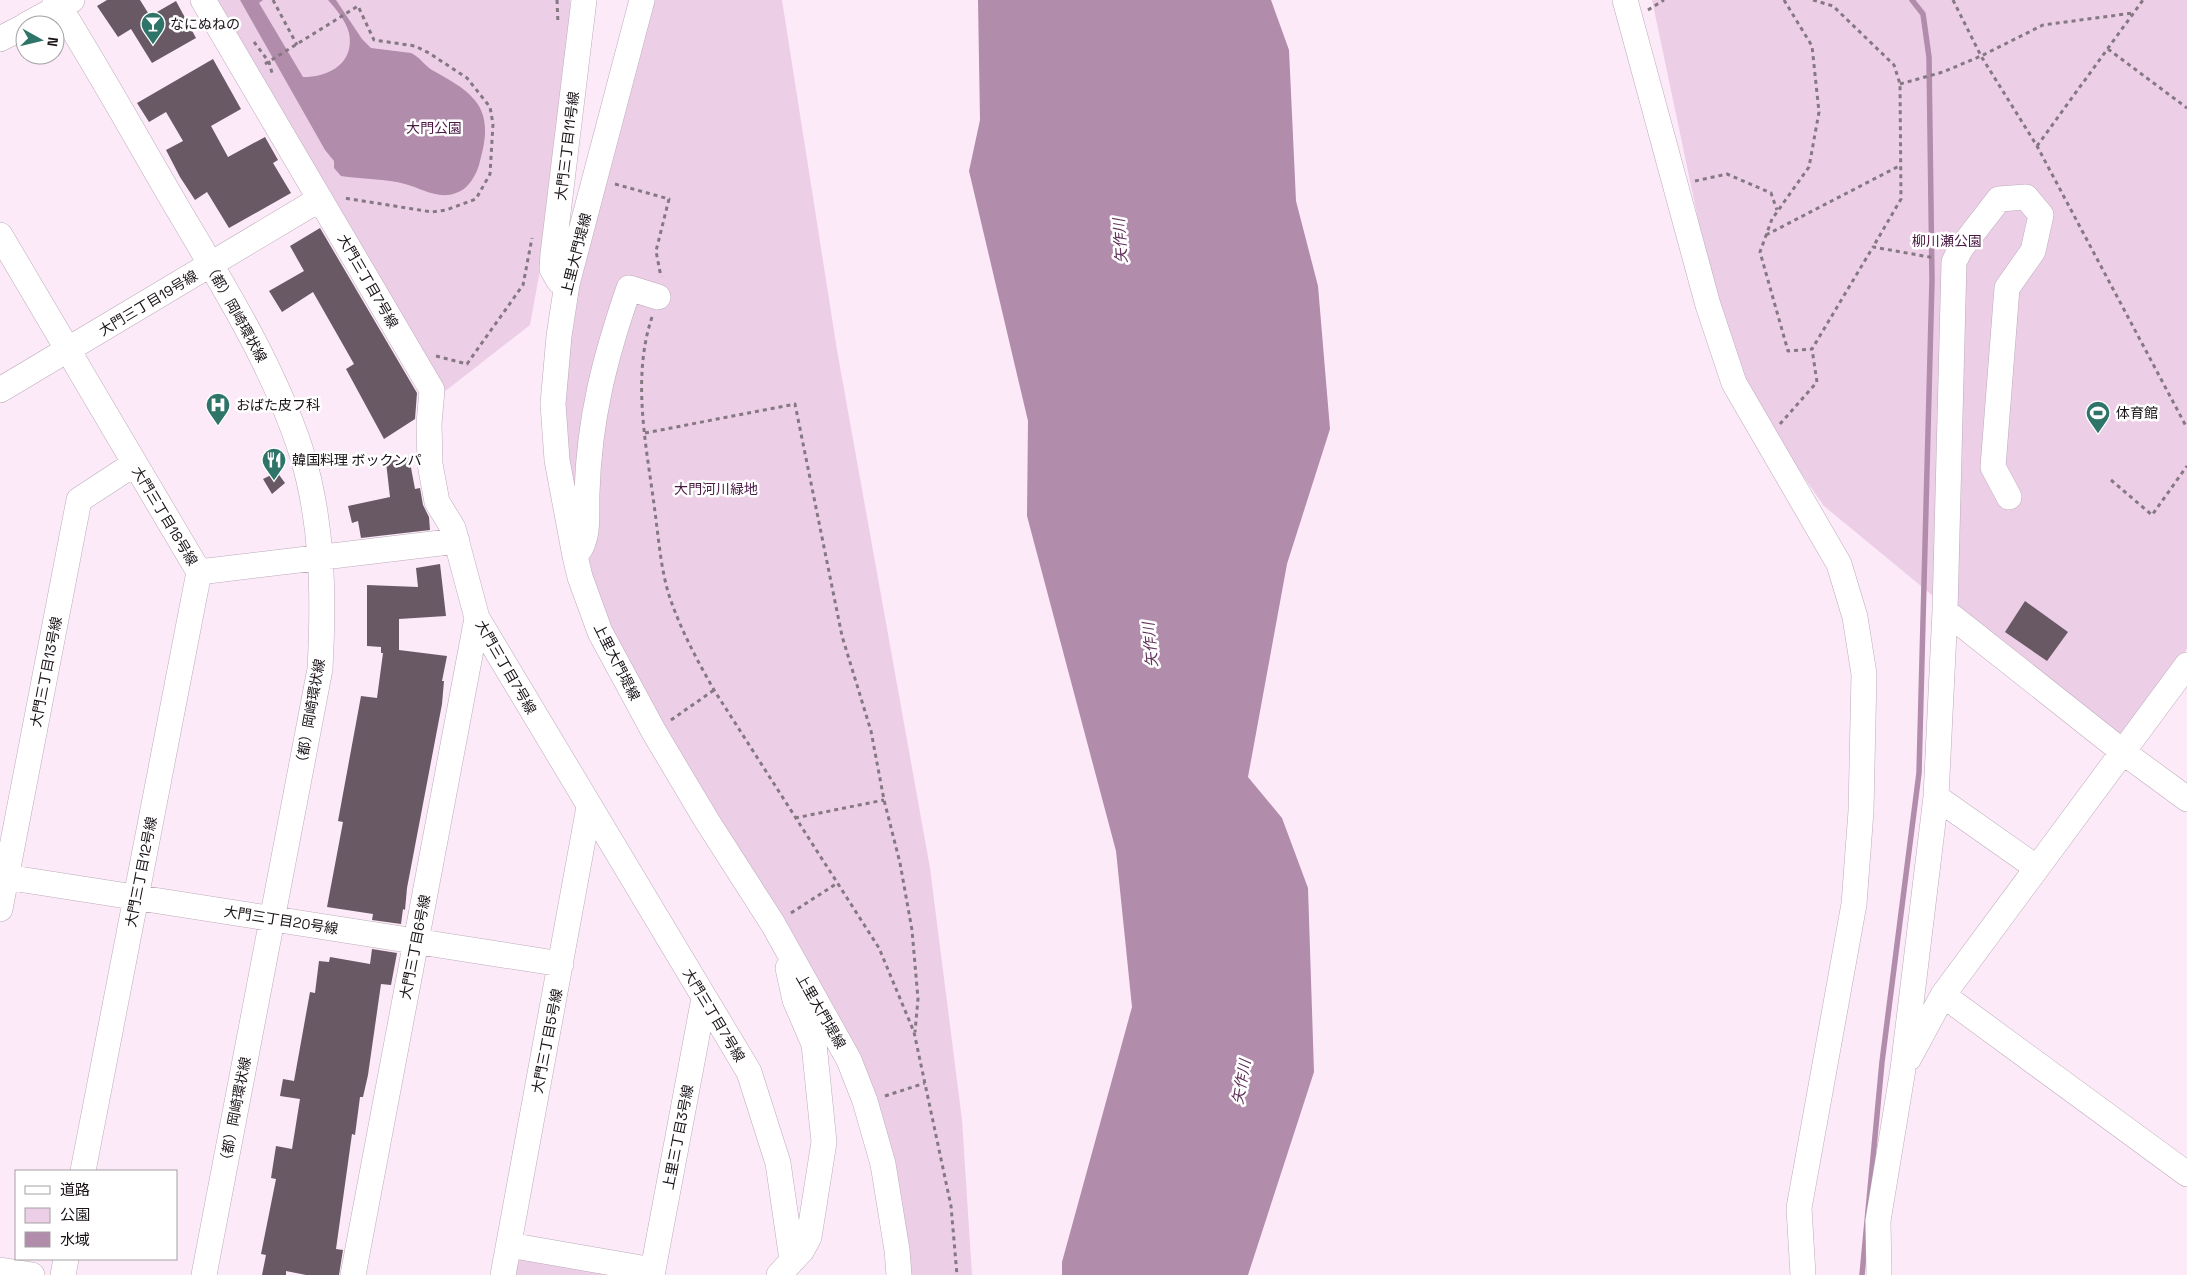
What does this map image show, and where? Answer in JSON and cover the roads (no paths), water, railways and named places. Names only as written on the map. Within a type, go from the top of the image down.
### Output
[{"type":"street","name":"大門三丁目7号線","points":[[203,0],[336,199],[432,390],[429,424],[430,464],[437,502],[453,528],[477,618],[749,1072],[778,1163],[786,1268]]},
{"type":"street","name":"大門三丁目11号線","points":[[567,284],[559,281],[552,270],[584,0]]},
{"type":"street","name":"上里大門堤線","points":[[642,0],[567,284],[559,336],[553,404],[557,460],[575,556],[580,577],[600,632],[654,732],[707,821],[773,924],[849,1060],[865,1102],[883,1164],[897,1250],[898,1275]]},
{"type":"street","points":[[1625,0],[1708,305],[1734,383],[1839,564],[1855,617],[1864,674],[1861,811],[1854,904],[1799,1208],[1803,1275]]},
{"type":"street","points":[[42,15],[63,2]]},
{"type":"street","name":"（都）岡崎環状線","points":[[63,2],[250,333],[280,393],[301,453],[312,503],[320,558],[323,608],[320,669],[204,1275]]},
{"type":"street","points":[[0,39],[15,31]]},
{"type":"street","points":[[1879,1275],[1878,1221],[1902,1069],[1936,797],[1946,611],[1954,262],[1961,248],[1999,199],[2026,198],[2041,215],[2033,251],[2008,288],[1993,467],[2009,497]]},
{"type":"street","name":"大門三丁目19号線","points":[[0,390],[211,266],[336,199]]},
{"type":"street","name":"大門三丁目18号線","points":[[0,236],[199,572],[457,541]]},
{"type":"street","points":[[575,556],[583,546],[586,531],[588,454],[596,396],[608,347],[629,288],[658,297]]},
{"type":"street","name":"大門三丁目13号線","points":[[0,909],[3,877],[79,500],[134,464]]},
{"type":"street","name":"大門三丁目12号線","points":[[83,1170],[199,572]]},
{"type":"street","points":[[1946,611],[2123,752],[2187,799]]},
{"type":"street","name":"大門三丁目6号線","points":[[354,1275],[477,618]]},
{"type":"street","points":[[1902,1069],[1943,995],[2187,665]]},
{"type":"street","points":[[1936,797],[2037,868]]},
{"type":"street","name":"大門三丁目5号線","points":[[503,1275],[589,807]]},
{"type":"street","name":"大門三丁目20号線","points":[[3,877],[561,964]]},
{"type":"street","points":[[786,1268],[802,1250],[809,1237],[824,1142],[814,1044],[795,1000],[788,970],[791,958]]},
{"type":"street","points":[[1943,995],[2187,1174]]},
{"type":"street","name":"上里三丁目3号線","points":[[652,1273],[704,998]]},
{"type":"street","points":[[509,1245],[652,1273]]},
{"type":"street","points":[[63,1275],[66,1260]]},
{"type":"street","points":[[0,1270],[32,1275]]},
{"type":"water","points":[[240,0],[263,0],[259,3],[303,77],[331,71],[344,60],[348,53],[350,44],[348,29],[328,0],[336,0],[362,39],[371,48],[411,53],[432,70],[470,95],[483,115],[485,128],[479,166],[469,185],[456,193],[443,195],[430,193],[398,182],[341,176],[334,168],[334,161],[325,150]]},
{"type":"water","name":"矢作川","points":[[978,0],[1271,0],[1289,50],[1296,201],[1318,286],[1330,429],[1287,564],[1248,777],[1282,818],[1308,888],[1314,1072],[1248,1275],[1062,1275],[1062,1262],[1132,1007],[1116,851],[1027,516],[1028,421],[969,171],[980,120]]},
{"type":"waterway","points":[[1862,1275],[1882,1062],[1919,773],[1932,280],[1929,57],[1923,14],[1912,0]]},
{"type":"place","name":"なにぬねの","points":[[153,45]]},
{"type":"place","name":"おばた皮フ科","points":[[218,426]]},
{"type":"place","name":"体育館","points":[[2098,434]]},
{"type":"place","name":"韓国料理 ボックンパ","points":[[274,481]]},
{"type":"park label","name":"大門公園","points":[[434,128]]},
{"type":"park label","name":"柳川瀬公園","points":[[1947,241]]},
{"type":"park label","name":"大門河川緑地","points":[[716,489]]}]
